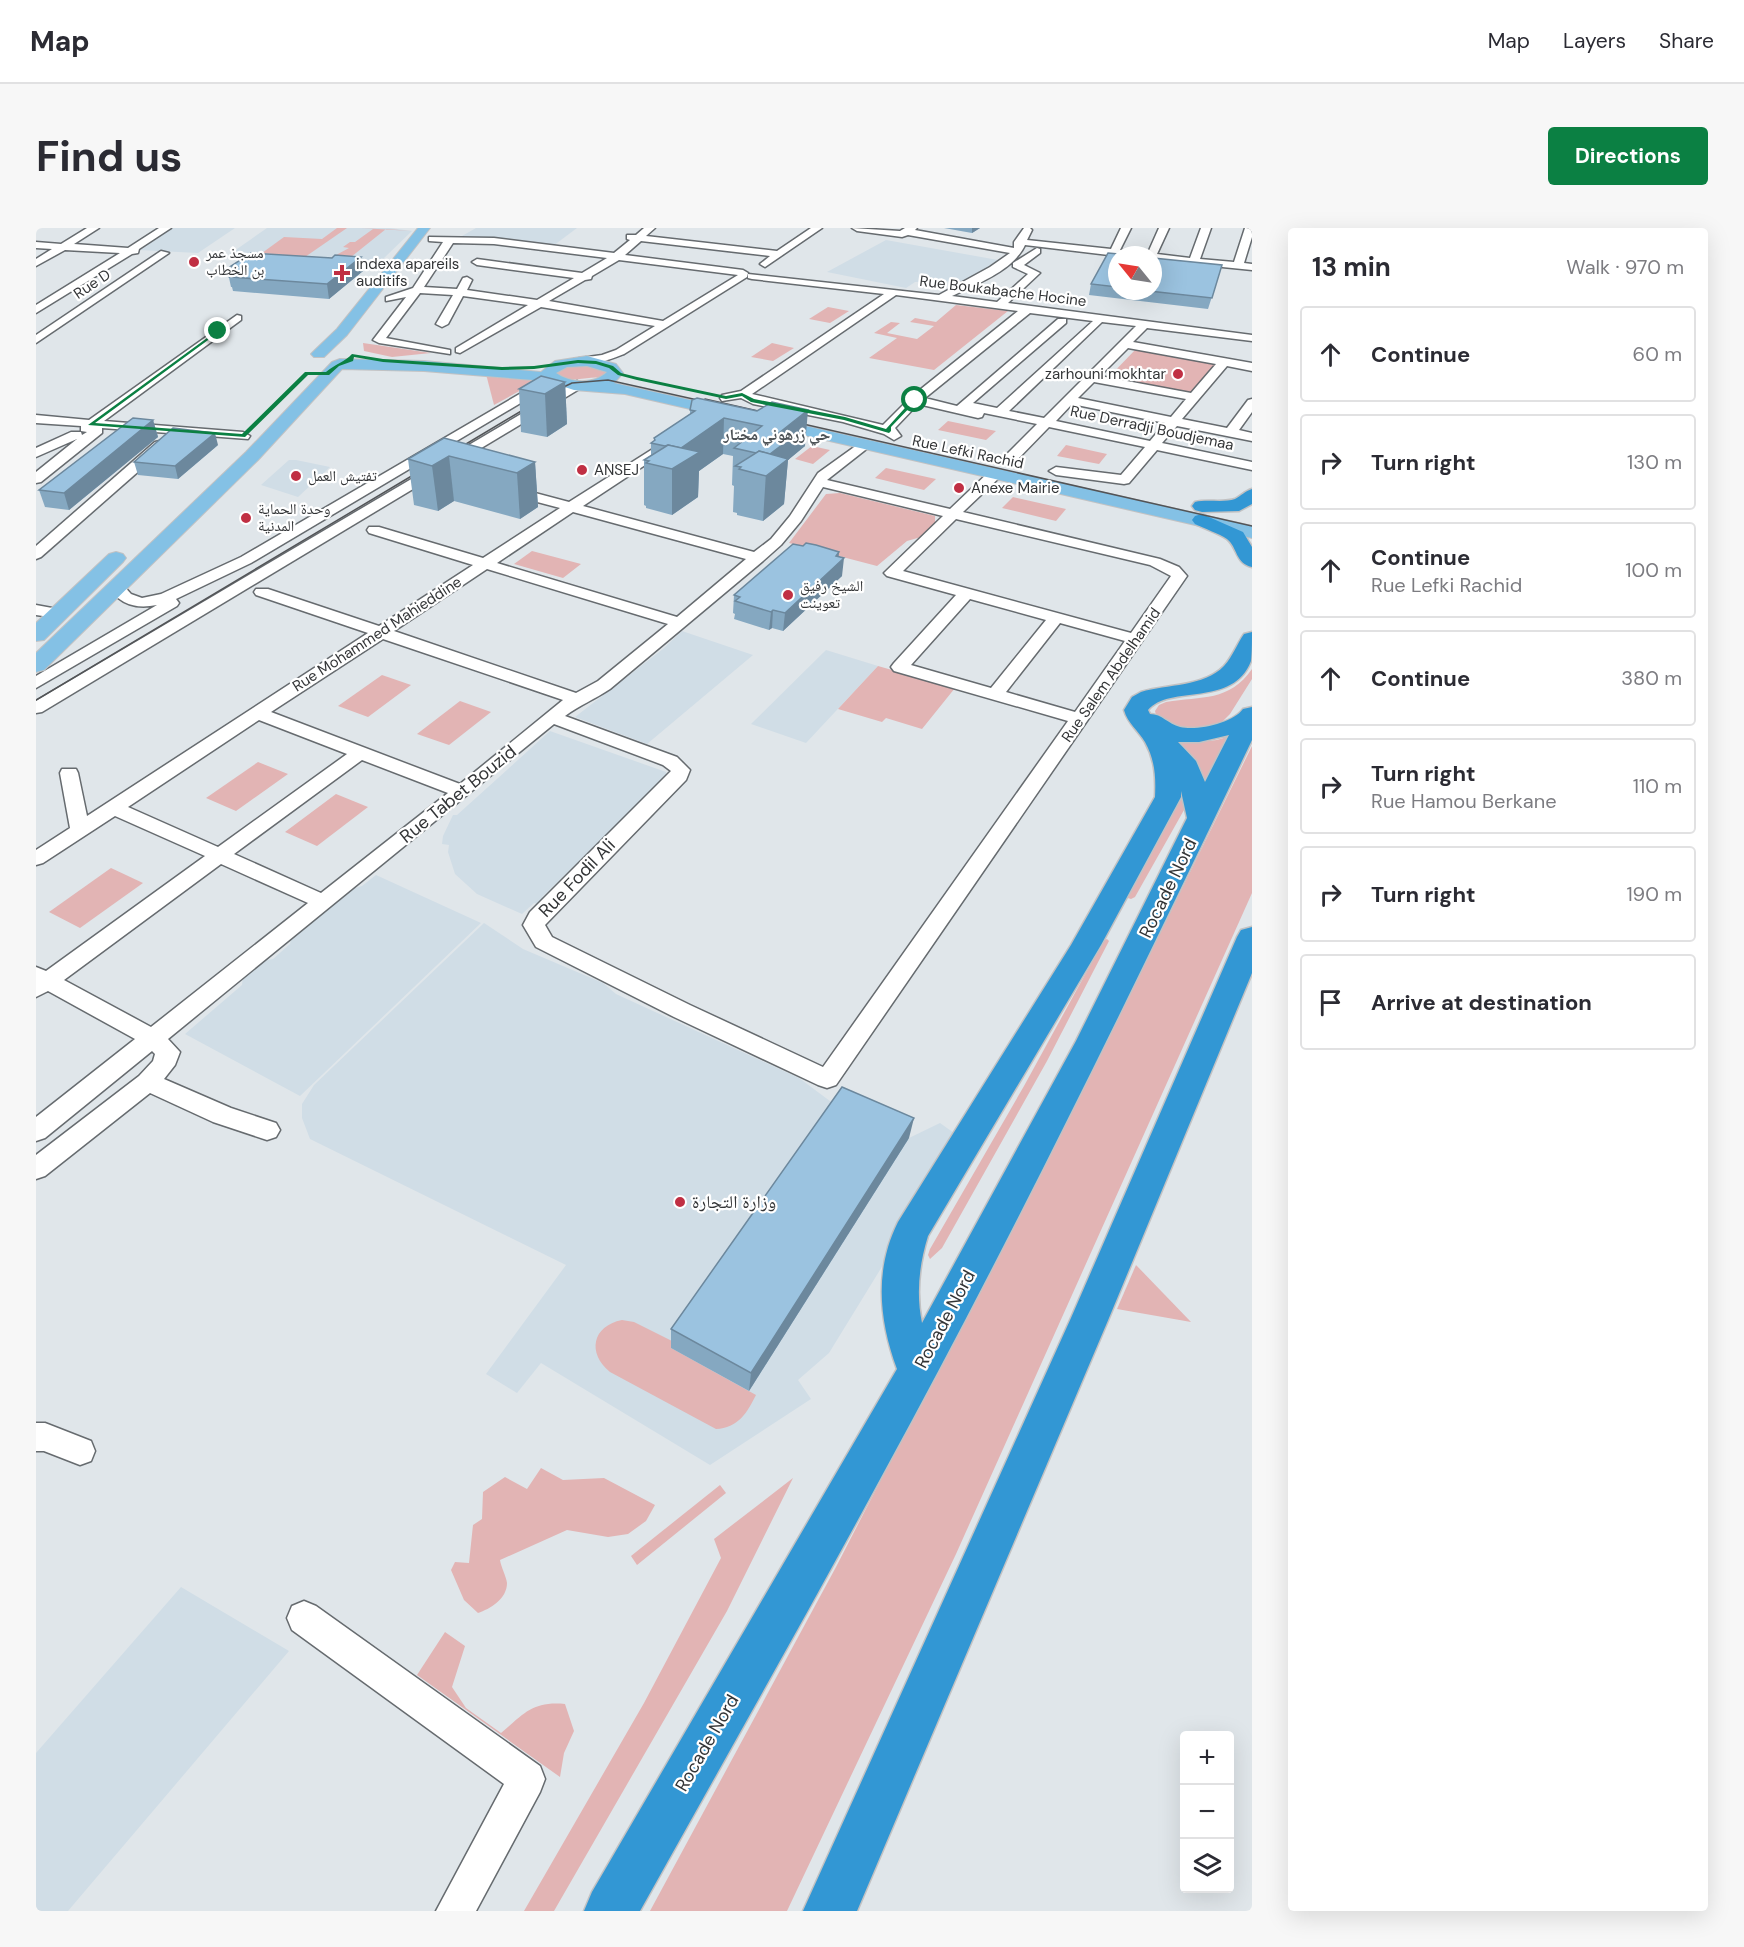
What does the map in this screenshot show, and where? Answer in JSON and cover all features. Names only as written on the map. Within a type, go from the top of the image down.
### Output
[{"type":"highway","points":[[1202,513],[1244,503],[1252,495]]},
{"type":"highway","points":[[1202,513],[1236,536],[1244,552],[1252,561]]},
{"type":"highway","points":[[1086,945],[1107,930],[1194,835],[1194,783],[1184,762],[1137,716],[1137,704],[1155,694],[1198,689],[1224,679],[1238,664],[1252,639]]},
{"type":"highway","points":[[1250,717],[1213,733],[1191,736],[1163,729],[1155,724],[1148,713],[1149,708],[1159,700],[1206,695],[1227,689],[1242,678],[1252,664]]},
{"type":"highway","name":"Rocade Nord","points":[[611,1911],[917,1370],[1092,1041],[1250,717]]},
{"type":"highway","points":[[917,1370],[903,1331],[899,1301],[900,1270],[907,1242],[1086,945],[1168,797],[1169,770],[1154,734]]},
{"type":"highway","points":[[830,1911],[1090,1318],[1252,936]]},
{"type":"main road","points":[[380,311],[436,232]]},
{"type":"main road","points":[[277,403],[316,359],[348,337],[436,232]]},
{"type":"main road","points":[[316,359],[337,351],[343,360]]},
{"type":"main road","points":[[316,359],[551,378],[581,385],[737,401],[864,444],[1002,467],[1202,513],[1252,532]]},
{"type":"main road","points":[[36,665],[252,456],[343,360]]},
{"type":"main road","name":"Rue Lefki Rachid","points":[[343,360],[515,369],[578,361],[596,362],[624,376],[892,434],[1002,467],[1056,471],[1202,513],[1252,518]]},
{"type":"main road","points":[[551,378],[550,370],[561,364]]},
{"type":"main road","points":[[581,385],[608,380],[614,376],[612,369]]},
{"type":"main road","points":[[236,443],[260,419]]},
{"type":"main road","points":[[36,635],[128,546]]},
{"type":"main road","points":[[88,583],[116,587]]},
{"type":"street","points":[[36,263],[94,228]]},
{"type":"street","points":[[39,305],[132,251],[166,228]]},
{"type":"street","points":[[391,361],[452,351],[613,257],[637,234],[650,228]]},
{"type":"street","points":[[578,361],[604,358],[620,352],[662,324],[746,275],[817,228]]},
{"type":"street","points":[[857,228],[897,234],[910,230],[978,244],[1018,246],[1042,244],[1108,251]]},
{"type":"street","points":[[941,298],[973,282],[1018,246],[1029,228]]},
{"type":"street","points":[[1117,246],[1126,228]]},
{"type":"street","points":[[1157,246],[1164,228]]},
{"type":"street","points":[[1194,261],[1206,228]]},
{"type":"street","points":[[1238,266],[1250,228]]},
{"type":"street","points":[[436,232],[417,290],[379,340],[452,351]]},
{"type":"street","name":"Rue Boukabache Hocine","points":[[436,232],[492,242],[746,275],[1251,337]]},
{"type":"street","points":[[637,234],[778,254]]},
{"type":"street","points":[[978,244],[987,236]]},
{"type":"street","points":[[1079,248],[1084,238]]},
{"type":"street","points":[[442,324],[477,262],[492,242]]},
{"type":"street","points":[[1000,305],[1035,273],[1017,265],[1042,244]]},
{"type":"street","points":[[36,245],[132,251]]},
{"type":"street","name":"Rue D","points":[[36,340],[164,253],[132,251]]},
{"type":"street","points":[[1162,257],[1252,267]]},
{"type":"street","points":[[477,262],[582,276]]},
{"type":"street","points":[[404,277],[417,290]]},
{"type":"street","points":[[390,299],[417,290],[460,292],[538,302],[662,324]]},
{"type":"street","name":"Rue Mohammed Mahieddine","points":[[36,859],[693,426],[737,401],[894,292]]},
{"type":"street","points":[[39,305],[87,306]]},
{"type":"street","points":[[892,434],[888,427],[915,400],[1028,309]]},
{"type":"street","points":[[36,478],[92,428],[237,318]]},
{"type":"street","points":[[999,413],[1046,357],[1062,321]]},
{"type":"street","points":[[1044,425],[963,405],[1046,357],[1097,324]]},
{"type":"street","points":[[1136,639],[892,573],[1069,400],[1095,370],[1126,344],[1145,324]]},
{"type":"street","points":[[1126,344],[1252,367]]},
{"type":"street","points":[[612,369],[614,359],[620,352]]},
{"type":"street","points":[[1056,471],[1119,481],[1128,477],[1224,362]]},
{"type":"street","points":[[1095,370],[1195,397]]},
{"type":"street","points":[[36,683],[551,378]]},
{"type":"street","points":[[36,708],[440,466],[581,385]]},
{"type":"street","points":[[915,400],[1044,425]]},
{"type":"street","points":[[1069,400],[1252,437]]},
{"type":"street","points":[[1231,432],[1252,404]]},
{"type":"street","points":[[36,419],[92,428],[236,443]]},
{"type":"street","points":[[36,425],[92,428],[236,443]]},
{"type":"street","name":"Rue Derradji Boudjemaa","points":[[1044,425],[1252,466]]},
{"type":"street","points":[[36,453],[92,428]]},
{"type":"street","points":[[36,554],[170,436]]},
{"type":"street","name":"Rue Tabet Bouzid","points":[[36,1131],[462,792],[552,717],[576,699],[589,695],[604,685],[680,623],[763,553],[796,518],[818,482],[864,444]]},
{"type":"street","points":[[440,466],[469,468]]},
{"type":"street","points":[[440,466],[456,476]]},
{"type":"street","points":[[504,477],[577,503]]},
{"type":"street","name":"Rue Salem Abdelhamid","points":[[818,482],[1155,562],[1174,570],[1179,576],[827,1079]]},
{"type":"street","points":[[490,485],[577,503],[763,553]]},
{"type":"street","points":[[44,530],[60,532]]},
{"type":"street","points":[[374,530],[680,623]]},
{"type":"street","points":[[116,587],[131,601],[155,602],[246,560]]},
{"type":"street","points":[[262,592],[576,699]]},
{"type":"street","points":[[967,593],[900,667],[1080,719]]},
{"type":"street","points":[[36,610],[57,613]]},
{"type":"street","points":[[995,695],[1056,618]]},
{"type":"street","points":[[257,713],[462,792]]},
{"type":"street","name":"Rue Fodil Ali","points":[[552,717],[670,761],[681,770],[679,776],[538,917],[534,925],[544,942],[682,1011],[827,1079]]},
{"type":"street","points":[[36,1169],[148,1082],[163,1065],[168,1052],[152,1038],[40,982],[360,753]]},
{"type":"street","points":[[69,773],[80,830]]},
{"type":"street","points":[[114,808],[324,902]]},
{"type":"street","points":[[148,1082],[222,1115],[267,1130]]},
{"type":"street","points":[[36,1437],[45,1437],[80,1451]]},
{"type":"street","points":[[304,1618],[527,1779],[455,1911]]},
{"type":"shaded area","points":[[172,228],[235,228],[198,253],[139,250]]},
{"type":"shaded area","points":[[267,228],[390,228],[412,231],[383,259],[313,265],[227,256]]},
{"type":"shaded area","points":[[337,228],[347,228],[305,257],[262,253],[284,237],[322,239]]},
{"type":"shaded area","points":[[360,228],[385,229],[351,257],[327,260],[349,248],[343,247],[350,242],[355,242],[373,229]]},
{"type":"shaded area","points":[[476,228],[577,228],[553,246],[462,236]]},
{"type":"shaded area","points":[[886,240],[998,260],[962,284],[945,281],[915,282],[906,288],[827,272]]},
{"type":"shaded area","points":[[956,305],[1008,311],[934,370],[869,358],[897,338],[874,333],[891,322],[900,323],[887,333],[917,339],[934,326],[910,322],[915,318],[936,322]]},
{"type":"shaded area","points":[[828,307],[849,311],[830,323],[809,319]]},
{"type":"shaded area","points":[[363,343],[431,353],[392,357],[364,351]]},
{"type":"shaded area","points":[[772,343],[794,348],[773,361],[751,357]]},
{"type":"shaded area","name":"zarhouni mokhtar","points":[[1136,349],[1217,363],[1192,394],[1108,378]]},
{"type":"shaded area","points":[[575,363],[609,371],[607,377],[559,379],[554,377],[555,370]]},
{"type":"shaded area","points":[[486,374],[533,381],[532,384],[494,405]]},
{"type":"shaded area","points":[[948,421],[996,431],[986,440],[938,430]]},
{"type":"shaded area","points":[[1066,445],[1107,454],[1099,464],[1057,456]]},
{"type":"shaded area","points":[[812,446],[830,450],[813,464],[795,459]]},
{"type":"shaded area","name":"تفتيش العمل","points":[[289,460],[330,467],[298,497],[261,485]]},
{"type":"shaded area","points":[[886,468],[936,479],[924,490],[875,478]]},
{"type":"shaded area","points":[[840,493],[935,516],[935,525],[921,537],[907,541],[877,566],[789,543],[826,494]]},
{"type":"shaded area","points":[[1013,497],[1066,509],[1056,521],[1002,508]]},
{"type":"shaded area","points":[[532,551],[581,564],[563,578],[514,564]]},
{"type":"shaded area","points":[[682,631],[753,655],[647,744],[575,717],[663,649]]},
{"type":"shaded area","points":[[826,650],[878,666],[806,743],[751,724]]},
{"type":"shaded area","points":[[878,666],[955,688],[922,729],[886,718],[882,722],[838,709]]},
{"type":"shaded area","points":[[1252,669],[1252,679],[1230,714],[1222,722],[1192,732],[1157,719],[1155,711],[1159,705],[1166,702],[1214,696],[1234,687]]},
{"type":"shaded area","points":[[382,675],[411,685],[368,717],[338,706]]},
{"type":"shaded area","points":[[460,701],[491,712],[449,745],[417,734]]},
{"type":"shaded area","points":[[550,731],[666,772],[666,777],[542,897],[545,900],[540,905],[534,903],[522,914],[477,894],[455,874],[448,852],[449,845],[442,844],[443,836],[453,815],[457,815]]},
{"type":"shaded area","points":[[1163,733],[1204,741],[1229,736],[1201,787]]},
{"type":"shaded area","points":[[1252,746],[1252,893],[956,1554],[787,1911],[650,1911],[836,1567],[1107,1041]]},
{"type":"shaded area","points":[[258,762],[288,774],[236,811],[206,798]]},
{"type":"shaded area","points":[[1182,789],[1187,797],[1184,810],[1135,897],[1131,899],[1121,896]]},
{"type":"shaded area","points":[[336,794],[368,807],[317,846],[285,832]]},
{"type":"shaded area","points":[[111,868],[143,883],[80,928],[49,912]]},
{"type":"shaded area","points":[[376,875],[481,923],[300,1096],[185,1034],[242,985],[243,977],[263,961],[273,959],[290,944],[292,935],[346,891],[362,886]]},
{"type":"shaded area","name":"وزارة التجارة","points":[[484,923],[523,949],[603,983],[616,994],[799,1078],[838,1107],[909,1138],[940,1123],[961,1138],[829,1353],[798,1380],[811,1399],[710,1465],[541,1363],[517,1393],[486,1374],[566,1265],[310,1139],[302,1118],[302,1104],[314,1085]]},
{"type":"shaded area","points":[[1104,940],[1109,941],[1047,1061],[942,1248],[930,1259],[928,1255],[930,1249],[1024,1086]]},
{"type":"shaded area","points":[[1136,1265],[1191,1322],[1117,1309]]},
{"type":"shaded area","points":[[622,1320],[634,1322],[674,1342],[671,1348],[756,1395],[749,1408],[736,1423],[716,1429],[610,1372],[598,1357],[596,1341],[604,1328]]},
{"type":"shaded area","points":[[541,1468],[563,1480],[604,1478],[655,1505],[646,1521],[628,1534],[608,1537],[567,1530],[500,1560],[507,1583],[504,1594],[488,1609],[478,1613],[464,1600],[451,1570],[455,1562],[469,1563],[473,1525],[482,1519],[483,1492],[505,1477],[527,1489]]},
{"type":"shaded area","points":[[793,1478],[727,1611],[554,1911],[524,1911],[644,1703],[721,1558],[714,1539]]},
{"type":"shaded area","points":[[720,1485],[726,1493],[637,1565],[631,1556]]},
{"type":"shaded area","points":[[181,1587],[289,1651],[68,1911],[36,1911],[36,1753]]},
{"type":"shaded area","points":[[445,1632],[465,1646],[452,1687],[466,1708],[501,1733],[529,1710],[544,1705],[565,1704],[574,1731],[564,1753],[560,1777],[417,1675]]},
{"type":"building","points":[[251,253],[332,258],[335,255],[361,257],[327,284],[230,277],[235,273],[228,273],[237,267],[231,266]]},
{"type":"building","points":[[1108,253],[1108,286],[1091,284]]},
{"type":"building","points":[[1162,259],[1222,265],[1212,298],[1162,292]]},
{"type":"building","points":[[541,376],[565,382],[545,394],[519,389]]},
{"type":"building","points":[[697,398],[757,411],[772,402],[808,410],[774,437],[787,441],[770,454],[734,448],[762,426],[724,418],[681,448],[651,443],[655,440],[654,438],[695,411],[690,410],[692,400]]},
{"type":"building","points":[[133,418],[153,420],[64,493],[39,490]]},
{"type":"building","points":[[173,428],[215,433],[175,466],[134,462]]},
{"type":"building","points":[[444,438],[535,462],[517,473],[449,456],[432,466],[408,459]]},
{"type":"building","points":[[668,445],[700,452],[672,469],[646,463],[649,461],[644,460]]},
{"type":"building","points":[[759,451],[788,459],[766,476],[735,466]]},
{"type":"building","points":[[806,543],[839,552],[836,556],[844,558],[785,613],[773,610],[771,612],[735,601],[740,597],[734,595],[793,544],[803,546]]},
{"type":"building","points":[[842,1087],[914,1118],[751,1373],[671,1329]]},
{"type":"tram line","points":[[551,393],[572,383],[608,380],[711,403]]},
{"type":"tram line","points":[[705,399],[758,411]]},
{"type":"tram line","points":[[451,453],[533,404]]},
{"type":"tram line","points":[[790,421],[1252,526]]},
{"type":"tram line","points":[[36,700],[425,468]]},
{"type":"place","name":"مسجذ عمر بن الخطاب","points":[[194,262]]},
{"type":"place","name":"indexa apareils auditifs","points":[[342,273]]},
{"type":"place","name":"zarhouni mokhtar","points":[[1178,374]]},
{"type":"place","name":"ANSEJ","points":[[582,470]]},
{"type":"place","name":"تفتيش العمل","points":[[296,476]]},
{"type":"place","name":"Anexe Mairie","points":[[959,488]]},
{"type":"place","name":"وحدة الحماية المدنية","points":[[246,518]]},
{"type":"place","name":"الشيخ رفيق تعوينت","points":[[788,595]]},
{"type":"place","name":"وزارة التجارة","points":[[680,1202]]},
{"type":"district","name":"حي زرهوني مختار","points":[[777,434]]},
{"type":"route","points":[[218,331],[90,424],[243,436],[307,374],[327,374],[337,365],[351,360],[352,355],[383,360],[502,369],[534,368],[578,361],[596,362],[611,367],[620,374],[637,379],[726,398],[742,394],[753,400],[845,419],[889,431],[888,427],[915,400]]}]
